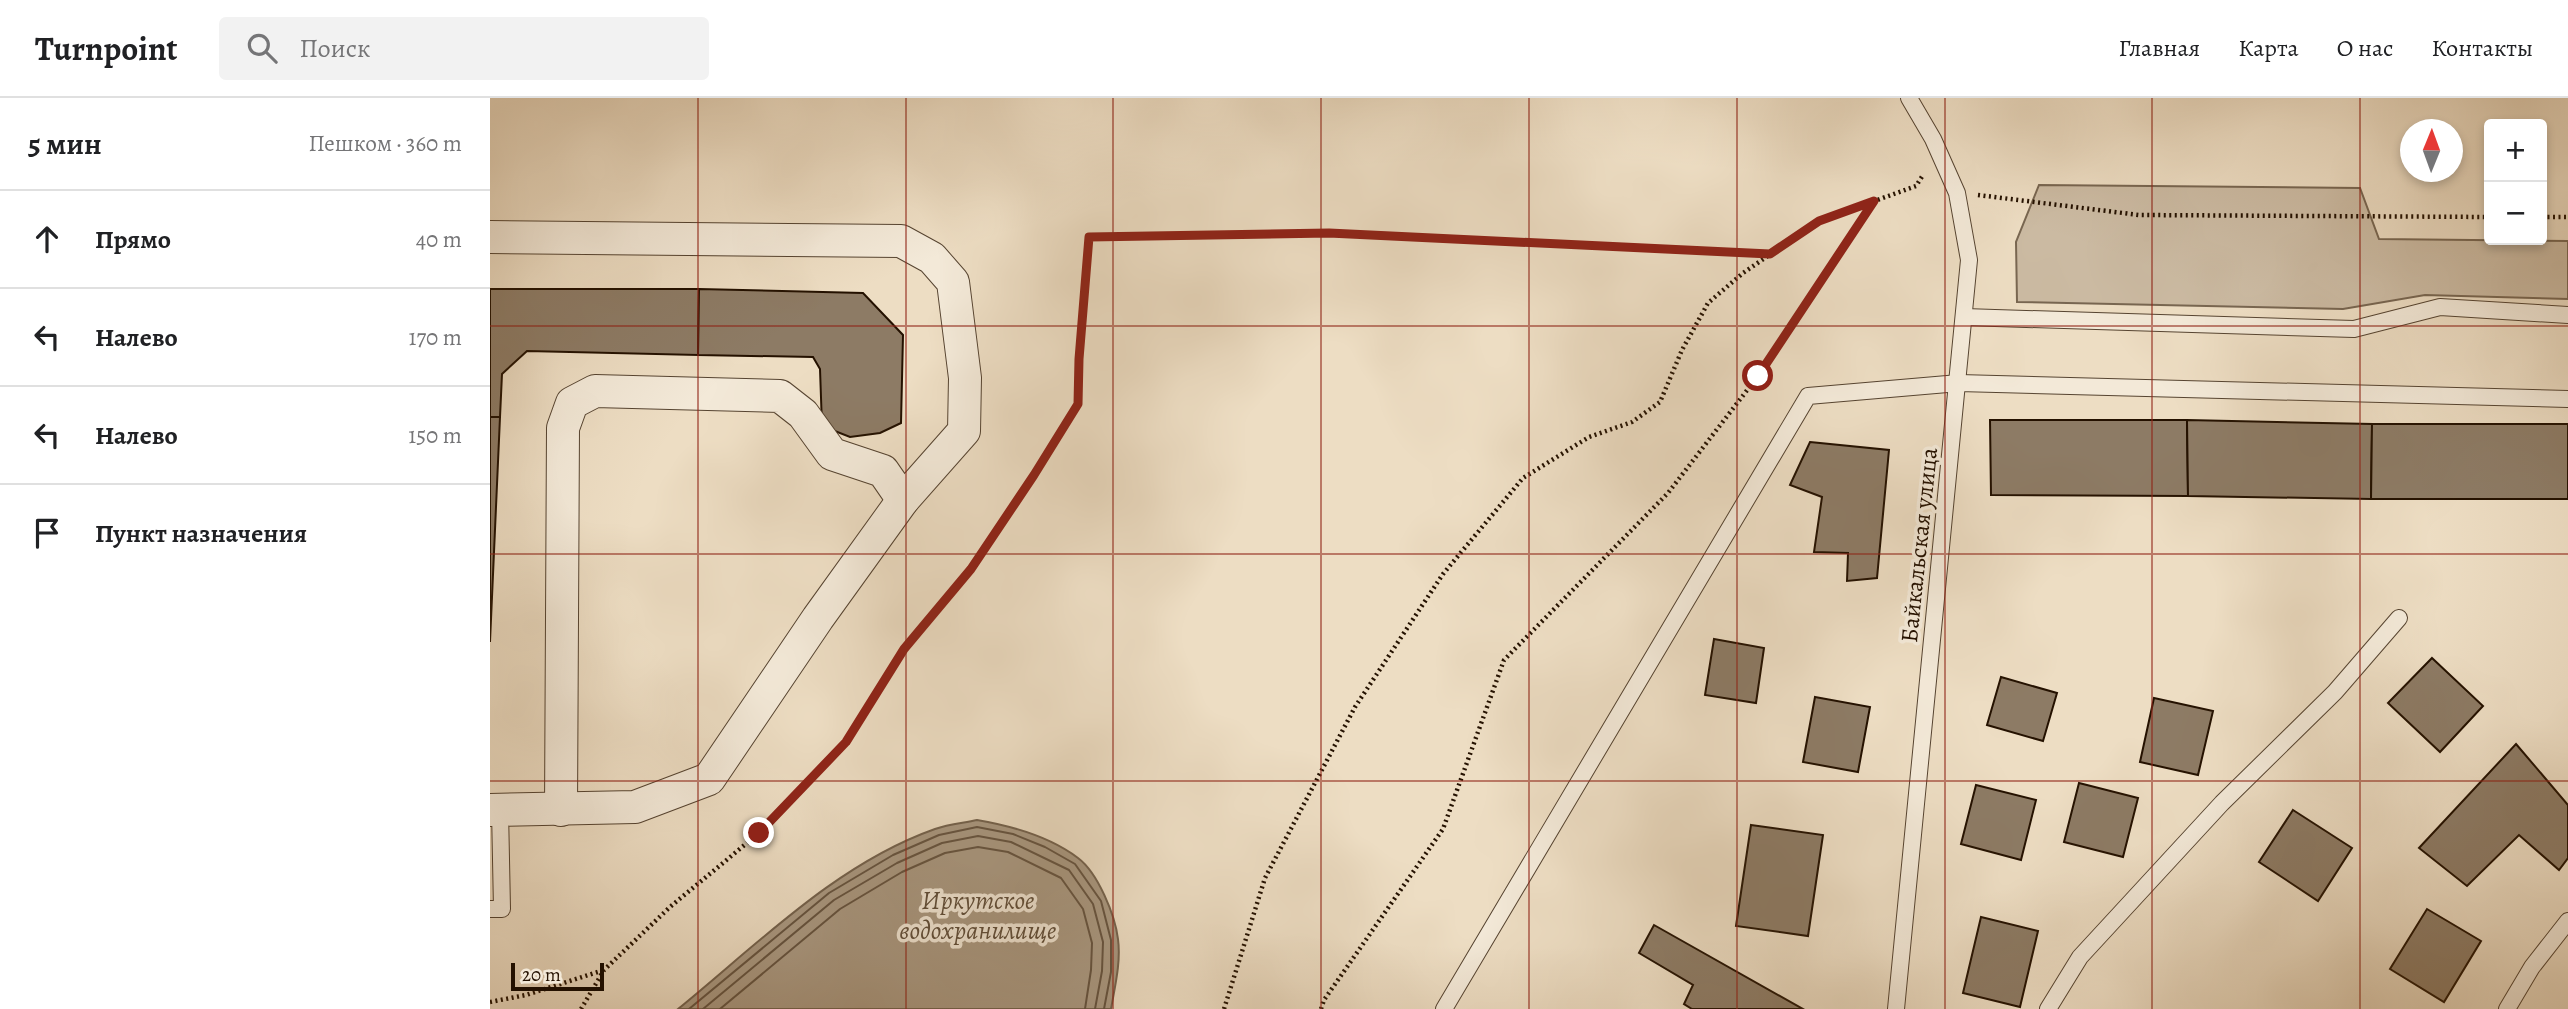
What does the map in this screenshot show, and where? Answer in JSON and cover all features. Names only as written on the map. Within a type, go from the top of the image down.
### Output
[{"type":"street","points":[[490,237],[901,241],[932,257],[953,282],[965,378],[964,431],[904,500],[818,618],[709,779],[635,807],[495,810]]},
{"type":"street","points":[[561,810],[563,428],[572,403],[595,391],[780,396],[803,414],[832,454],[883,471],[904,500]]},
{"type":"lane","name":"Байкальская улица","points":[[1895,1009],[1959,383],[1969,260],[1957,193],[1933,139],[1909,98]]},
{"type":"lane","points":[[1964,317],[2354,329],[2440,307],[2568,315]]},
{"type":"lane","points":[[1444,1009],[1808,396],[1959,383],[2568,399]]},
{"type":"lane","points":[[2048,1009],[2080,957],[2222,803],[2335,692],[2399,618]]},
{"type":"lane","points":[[490,909],[502,909],[495,810]]},
{"type":"lane","points":[[2507,1009],[2532,967],[2568,922]]},
{"type":"path","points":[[1224,1009],[1265,878],[1355,707],[1443,574],[1523,478],[1589,438],[1632,422],[1660,402],[1682,350],[1708,303],[1743,273],[1819,221],[1916,186],[1930,164],[1933,139]]},
{"type":"path","points":[[1957,193],[2139,215],[2484,217]]},
{"type":"path","points":[[1321,1009],[1324,1000],[1443,829],[1504,660],[1668,493],[1758,376],[1874,201]]},
{"type":"path","points":[[2547,217],[2568,217]]},
{"type":"path","points":[[581,1009],[604,970],[670,907],[759,833],[846,742],[904,649],[971,569],[1034,475],[1078,404],[1089,237],[1329,233],[1770,254]]},
{"type":"path","points":[[490,1002],[526,995],[604,970]]},
{"type":"shaded area","points":[[2039,185],[2360,188],[2379,239],[2484,240],[2484,245],[2547,245],[2547,241],[2568,241],[2568,299],[2425,295],[2343,309],[2017,302],[2016,242]]},
{"type":"water","name":"Иркутское водохранилище","points":[[977,820],[1043,838],[1078,858],[1092,874],[1109,907],[1118,939],[1118,965],[1111,1009],[678,1009],[799,908],[864,863],[935,829]]},
{"type":"building","points":[[490,289],[699,289],[698,355],[527,351],[502,374],[500,417],[490,417]]},
{"type":"building","points":[[699,289],[863,293],[903,335],[901,423],[880,433],[850,437],[822,426],[820,369],[813,357],[698,355]]},
{"type":"building","points":[[490,417],[500,417],[490,642]]},
{"type":"building","points":[[1990,420],[2187,420],[2188,496],[1991,495]]},
{"type":"building","points":[[2187,420],[2372,424],[2371,499],[2188,496]]},
{"type":"building","points":[[2372,424],[2568,424],[2568,499],[2371,499]]},
{"type":"building","points":[[1810,442],[1889,450],[1877,578],[1847,581],[1848,553],[1814,552],[1822,497],[1790,485]]},
{"type":"building","points":[[1714,639],[1764,648],[1756,703],[1705,695]]},
{"type":"building","points":[[2432,658],[2483,706],[2440,752],[2388,703]]},
{"type":"building","points":[[2001,677],[2057,693],[2043,741],[1987,725]]},
{"type":"building","points":[[1815,697],[1870,707],[1858,772],[1803,762]]},
{"type":"building","points":[[2154,698],[2213,711],[2198,775],[2140,762]]},
{"type":"building","points":[[2516,744],[2568,805],[2568,858],[2559,870],[2519,835],[2467,886],[2419,848]]},
{"type":"building","points":[[2079,783],[2138,798],[2123,857],[2064,842]]},
{"type":"building","points":[[1976,785],[2036,800],[2021,860],[1961,844]]},
{"type":"building","points":[[2293,810],[2352,848],[2318,901],[2259,862]]},
{"type":"building","points":[[1751,825],[1823,835],[1808,936],[1736,926]]},
{"type":"building","points":[[2427,909],[2481,941],[2444,1002],[2390,969]]},
{"type":"building","points":[[1981,917],[2038,931],[2020,1007],[1963,993]]},
{"type":"building","points":[[1654,925],[1803,1009],[1692,1009],[1684,1004],[1693,985],[1639,953]]},
{"type":"route","points":[[759,833],[846,742],[904,649],[971,569],[1078,404],[1089,237],[1329,233],[1770,254],[1819,221],[1874,201],[1758,376]]}]
